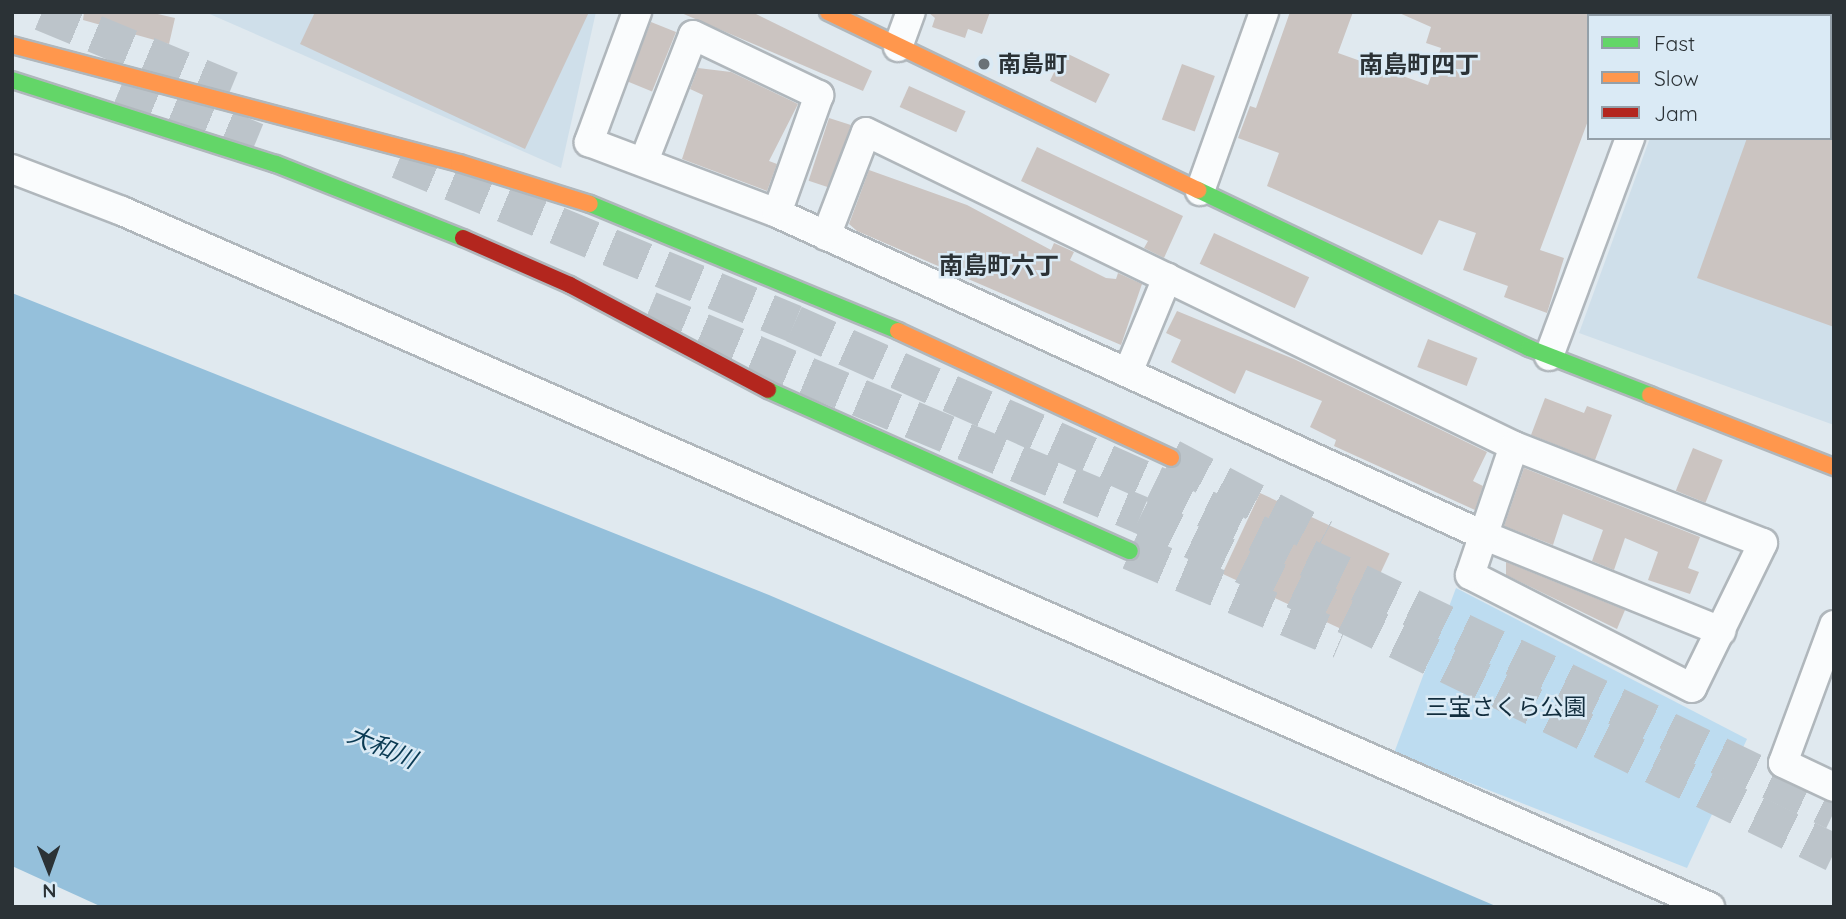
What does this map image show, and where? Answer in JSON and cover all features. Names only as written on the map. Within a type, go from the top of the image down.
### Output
[{"type":"main road","points":[[828,12],[1549,356],[1834,467]]},
{"type":"main road","points":[[12,45],[460,163],[629,216],[823,297],[1171,458]]},
{"type":"main road","points":[[12,80],[276,164],[428,223],[570,285],[771,391],[1130,551]]},
{"type":"street","points":[[637,12],[589,142],[777,213],[1129,370],[1483,536],[1721,631]]},
{"type":"street","points":[[898,47],[911,12]]},
{"type":"street","points":[[1200,191],[1264,12]]},
{"type":"street","points":[[644,161],[693,35],[819,95],[777,213]]},
{"type":"street","points":[[826,236],[866,132],[1514,446],[1763,543],[1692,688],[1470,575],[1514,446]]},
{"type":"street","points":[[1549,356],[1629,140]]},
{"type":"street","points":[[12,169],[122,211],[1710,907]]},
{"type":"street","points":[[1129,370],[1167,278]]},
{"type":"street","points":[[1834,625],[1783,763],[1834,787]]},
{"type":"shaded area","points":[[205,12],[596,12],[561,168]]},
{"type":"shaded area","points":[[1696,12],[1834,12],[1834,425],[1579,333],[1649,140],[1832,140],[1832,14]]},
{"type":"green space","name":"三宝さくら公園","points":[[1456,588],[1747,739],[1687,868],[1394,753]]},
{"type":"water","name":"大和川","points":[[12,293],[769,595],[1498,907],[102,907],[12,866]]},
{"type":"building","points":[[84,12],[149,12],[175,18],[169,44],[83,20]]},
{"type":"building","points":[[315,12],[589,12],[525,149],[300,44]]},
{"type":"building","points":[[679,12],[752,12],[872,71],[863,91]]},
{"type":"building","points":[[928,12],[990,12],[982,34],[968,29],[965,38],[932,27],[935,18]]},
{"type":"building","points":[[1290,12],[1353,12],[1338,53],[1428,85],[1441,48],[1426,43],[1431,27],[1397,12],[1589,12],[1587,123],[1540,250],[1564,258],[1547,313],[1504,297],[1508,286],[1463,270],[1476,233],[1439,220],[1422,255],[1267,186],[1279,153],[1238,138],[1250,106],[1256,108]]},
{"type":"building","points":[[651,22],[676,32],[652,91],[627,81]]},
{"type":"building","points":[[1064,52],[1110,74],[1096,103],[1050,81]]},
{"type":"building","points":[[1182,64],[1215,76],[1195,131],[1162,119]]},
{"type":"building","points":[[698,68],[731,72],[798,104],[769,161],[777,164],[767,191],[682,159],[703,95],[690,89]]},
{"type":"building","points":[[909,86],[966,111],[956,132],[900,107]]},
{"type":"building","points":[[829,118],[851,125],[830,188],[809,181]]},
{"type":"building","points":[[1834,138],[1834,327],[1697,278],[1746,140]]},
{"type":"building","points":[[1037,147],[1183,216],[1164,258],[1144,248],[1148,241],[1021,181]]},
{"type":"building","points":[[869,170],[967,205],[1051,250],[1054,243],[1074,252],[1070,260],[1106,278],[1116,279],[1118,273],[1142,284],[1121,345],[857,231],[849,224]]},
{"type":"building","points":[[1214,233],[1309,277],[1295,308],[1200,264]]},
{"type":"building","points":[[1177,311],[1294,359],[1487,452],[1473,481],[1483,486],[1475,510],[1334,446],[1336,440],[1310,427],[1322,401],[1246,370],[1235,394],[1171,362],[1181,340],[1166,333]]},
{"type":"building","points":[[1428,339],[1477,358],[1467,386],[1417,367]]},
{"type":"building","points":[[1545,398],[1584,413],[1587,406],[1612,415],[1595,460],[1531,435]]},
{"type":"building","points":[[1693,448],[1723,460],[1705,503],[1676,491]]},
{"type":"building","points":[[1524,468],[1700,537],[1688,568],[1699,572],[1690,594],[1648,580],[1658,552],[1625,538],[1614,570],[1592,561],[1603,530],[1563,514],[1553,545],[1504,526]]},
{"type":"building","points":[[1260,493],[1390,553],[1352,634],[1222,574]]},
{"type":"building","points":[[1506,562],[1625,610],[1617,629],[1506,575]]},
{"type":"tunnel","points":[[42,12],[230,90]]},
{"type":"tunnel","points":[[121,86],[256,142]]},
{"type":"tunnel","points":[[399,160],[794,324],[1154,484],[1834,811]]},
{"type":"tunnel","points":[[649,310],[1141,515],[1834,853]]},
{"type":"tunnel","points":[[1171,458],[1323,538]]},
{"type":"tunnel","points":[[1130,551],[1341,640]]},
{"type":"traffic: fast","points":[[12,80],[276,164],[463,238]]},
{"type":"traffic: fast","points":[[1198,190],[1529,348],[1650,395]]},
{"type":"traffic: fast","points":[[590,204],[898,331]]},
{"type":"traffic: fast","points":[[768,390],[1130,551]]},
{"type":"traffic: slow","points":[[828,12],[1198,190]]},
{"type":"traffic: slow","points":[[12,45],[459,163],[590,204]]},
{"type":"traffic: slow","points":[[898,331],[1171,458]]},
{"type":"traffic: slow","points":[[1650,395],[1834,467]]},
{"type":"traffic: jam","points":[[463,238],[570,285],[768,390]]},
{"type":"place","name":"南島町","points":[[984,64]]},
{"type":"district","name":"南島町四丁","points":[[1419,65]]},
{"type":"district","name":"南島町六丁","points":[[999,266]]}]
